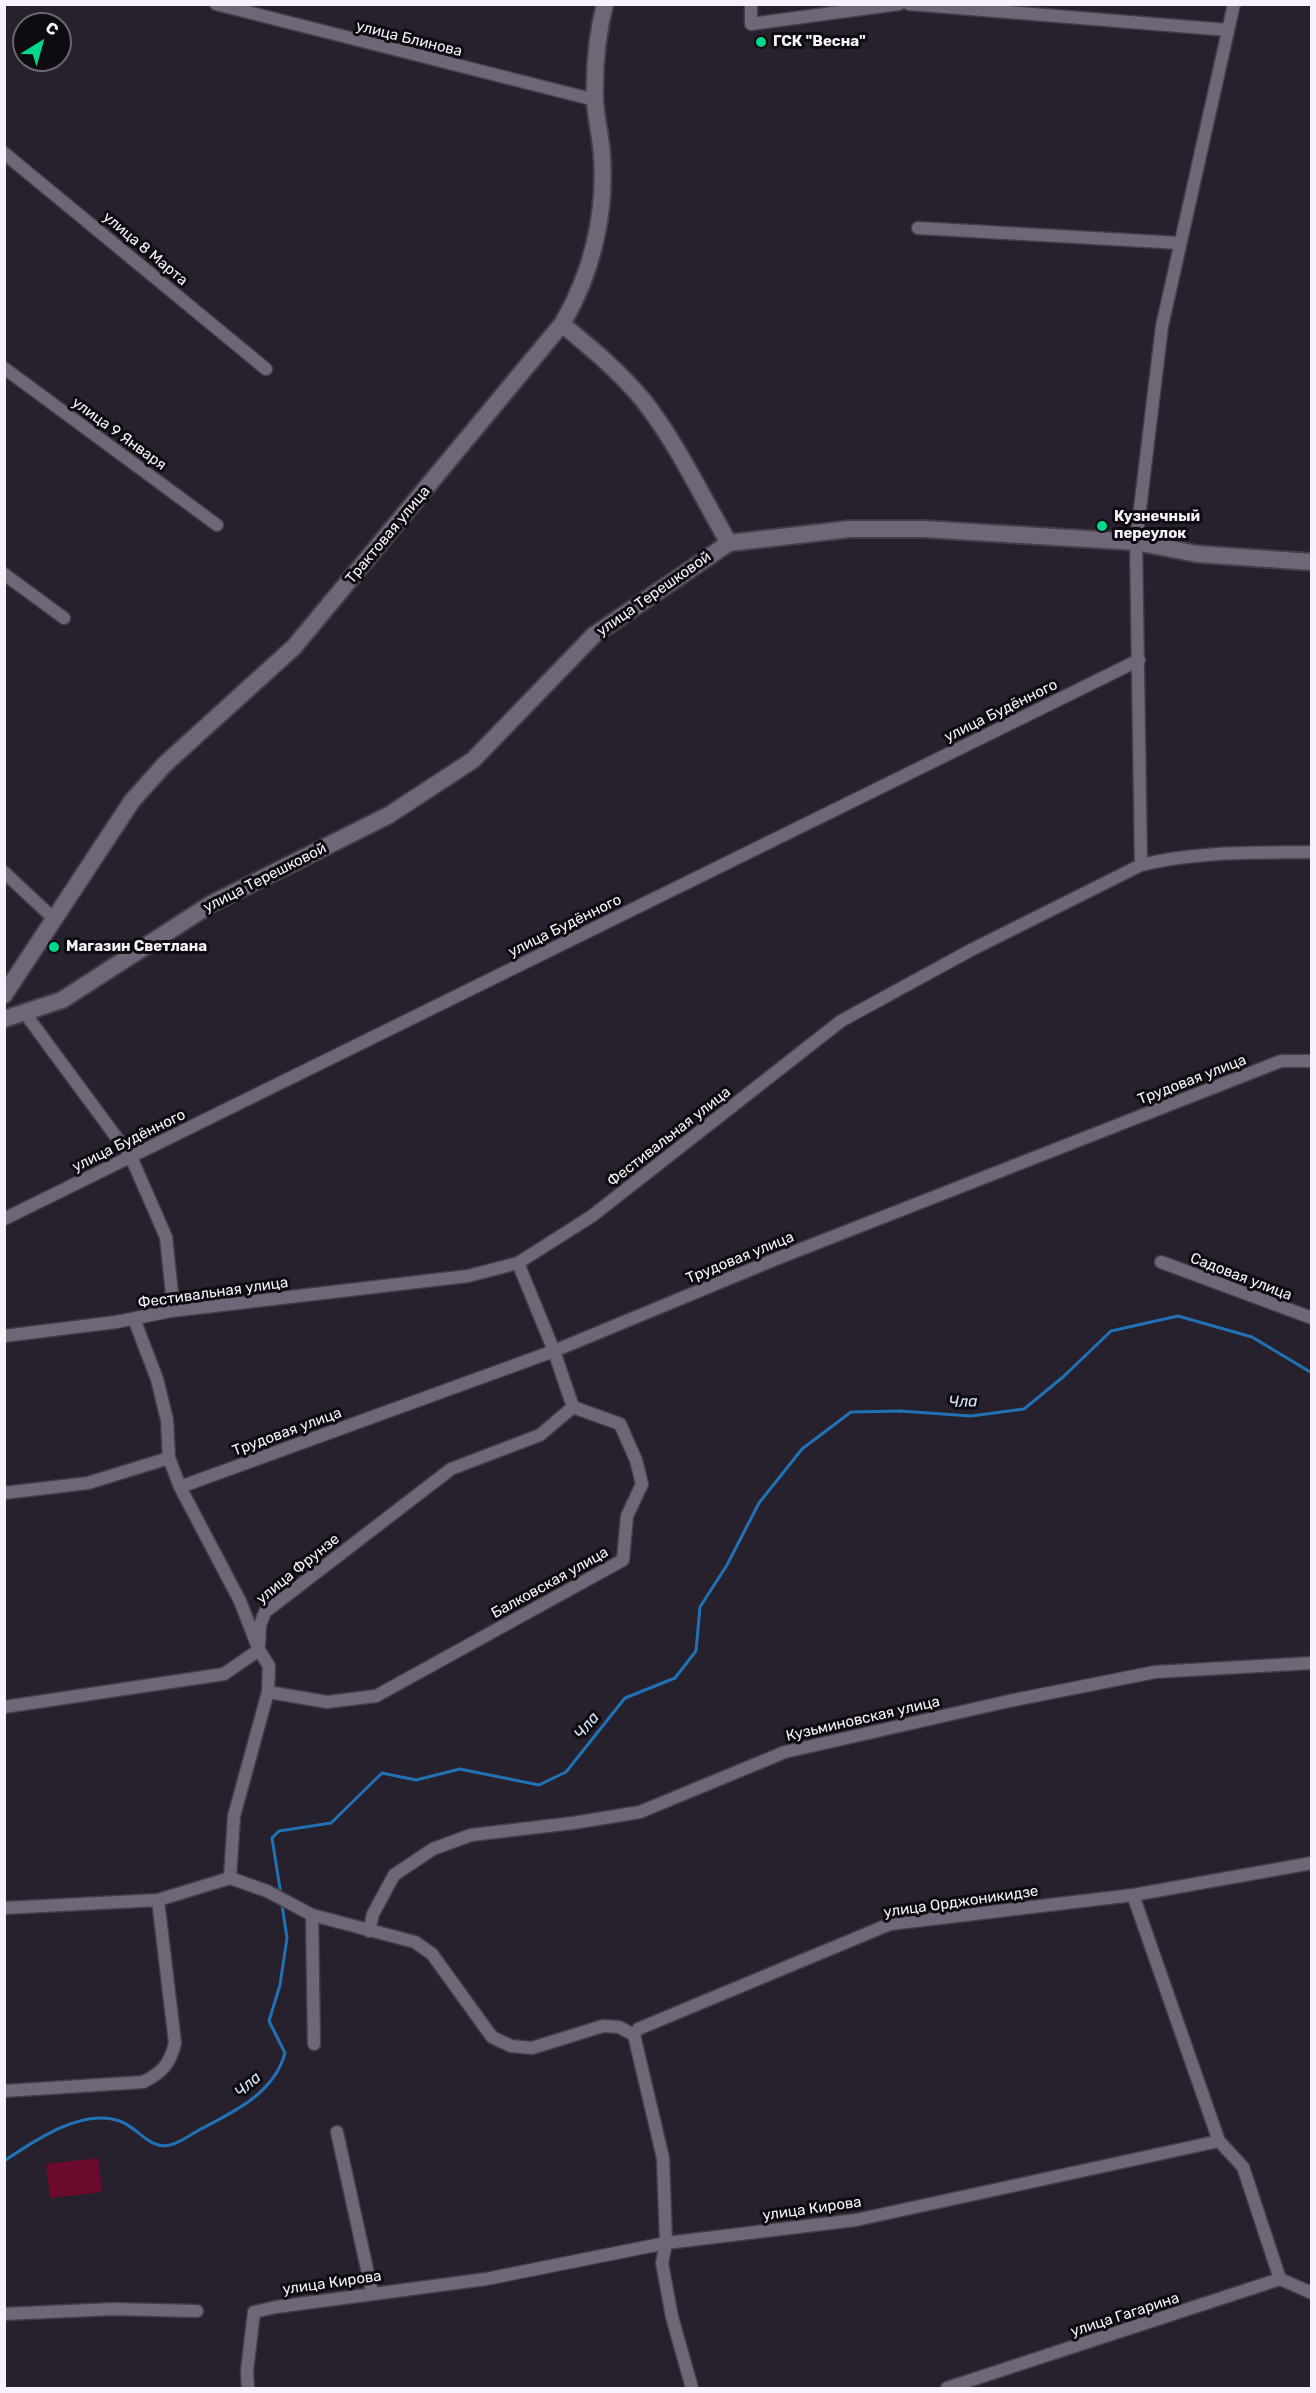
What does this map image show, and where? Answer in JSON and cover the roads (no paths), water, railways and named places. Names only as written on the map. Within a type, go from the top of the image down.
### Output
[{"type":"street","name":"улица Блинова","points":[[216,4],[595,100]]},
{"type":"street","name":"Трактовая улица","points":[[4,995],[132,801],[165,764],[294,646],[562,324],[576,301],[588,268],[602,202],[602,156],[595,100],[598,29],[604,4]]},
{"type":"street","points":[[751,4],[751,24],[899,4]]},
{"type":"street","points":[[909,4],[1228,30]]},
{"type":"street","points":[[1140,865],[1136,542],[1162,326],[1234,4]]},
{"type":"street","name":"улица 8 Марта","points":[[4,153],[266,369]]},
{"type":"street","points":[[918,228],[1180,243]]},
{"type":"street","points":[[562,324],[611,365],[642,399],[657,419],[729,543]]},
{"type":"street","name":"улица 9 Января","points":[[4,368],[217,525]]},
{"type":"street","name":"улица Терешковой","points":[[4,1019],[62,1000],[211,904],[389,814],[473,760],[594,635],[729,543],[843,530],[901,529],[1136,542],[1197,554],[1311,562]]},
{"type":"street","points":[[4,574],[64,618]]},
{"type":"street","name":"улица Будённого","points":[[4,1220],[1139,660]]},
{"type":"street","name":"Фестивальная улица","points":[[4,1336],[134,1319],[171,1311],[468,1276],[518,1263],[592,1216],[841,1022],[971,950],[1140,865],[1170,858],[1266,851],[1311,852]]},
{"type":"street","points":[[4,872],[53,918]]},
{"type":"street","points":[[24,1012],[131,1157],[166,1237],[172,1294],[171,1311]]},
{"type":"street","name":"Трудовая улица","points":[[180,1487],[554,1350],[776,1259],[1281,1061],[1311,1061]]},
{"type":"street","name":"Садовая улица","points":[[1161,1262],[1311,1318]]},
{"type":"street","points":[[518,1263],[554,1350],[573,1407]]},
{"type":"street","points":[[134,1319],[157,1379],[167,1420],[169,1458],[180,1487],[240,1601],[259,1650],[269,1666],[268,1692],[234,1815],[230,1878]]},
{"type":"street","name":"улица Фрунзе","points":[[259,1650],[260,1625],[265,1612],[335,1557],[401,1510],[451,1469],[540,1435],[573,1407]]},
{"type":"street","name":"Балковская улица","points":[[268,1692],[327,1702],[376,1696],[623,1560],[627,1516],[642,1484],[636,1460],[620,1424],[573,1407]]},
{"type":"street","points":[[4,1493],[88,1483],[169,1458]]},
{"type":"street","points":[[4,1707],[224,1674],[259,1650]]},
{"type":"street","name":"Кузьминовская улица","points":[[369,1931],[372,1914],[394,1875],[433,1849],[471,1836],[640,1812],[785,1752],[1009,1701],[1155,1672],[1311,1664]]},
{"type":"street","name":"улица Орджоникидзе","points":[[634,2035],[638,2029],[890,1924],[1133,1895],[1311,1863]]},
{"type":"street","points":[[4,1908],[158,1900],[230,1878],[267,1891],[312,1915],[415,1942],[432,1954],[492,2037],[511,2046],[532,2048],[603,2026],[619,2026],[634,2035],[663,2158],[666,2243],[662,2263],[672,2317],[692,2388]]},
{"type":"street","points":[[1133,1895],[1219,2140],[1243,2168],[1280,2279],[1311,2293]]},
{"type":"street","points":[[4,2091],[143,2082],[160,2074],[171,2059],[175,2043],[158,1900]]},
{"type":"street","points":[[312,1915],[314,2044]]},
{"type":"street","points":[[337,2132],[372,2292]]},
{"type":"street","name":"улица Кирова","points":[[248,2388],[255,2312],[372,2292],[486,2279],[666,2243],[856,2220],[1219,2140]]},
{"type":"street","name":"улица Гагарина","points":[[946,2388],[1280,2279]]},
{"type":"street","points":[[4,2314],[113,2308],[197,2311]]},
{"type":"waterway","name":"Чла","points":[[281,1895],[272,1838],[279,1831],[331,1823],[382,1773],[416,1780],[460,1769],[539,1785],[566,1772],[625,1698],[675,1678],[696,1651],[700,1607],[727,1565],[759,1503],[802,1449],[851,1412],[900,1411],[971,1416],[1024,1409],[1063,1377],[1111,1331],[1178,1316],[1252,1337],[1312,1373]]},
{"type":"waterway","name":"Чла","points":[[4,2161],[60,2128],[92,2119],[107,2118],[122,2122],[151,2142],[163,2146],[174,2144],[238,2109],[262,2091],[280,2067],[285,2053],[269,2021],[280,1985],[287,1938],[282,1905]]},
{"type":"place","name":"ГСК \"Весна\"","points":[[761,42]]},
{"type":"place","name":"Кузнечный переулок","points":[[1102,526]]},
{"type":"place","name":"Магазин Светлана","points":[[54,947]]}]
